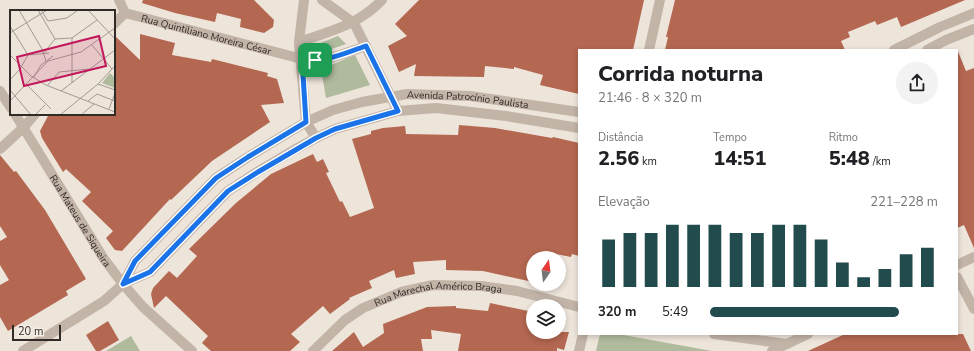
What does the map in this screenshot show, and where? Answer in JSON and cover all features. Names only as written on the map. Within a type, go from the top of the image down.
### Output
[{"type":"street","points":[[115,23],[124,13],[119,0]]},
{"type":"street","points":[[304,0],[299,42],[302,59],[306,122],[316,138]]},
{"type":"street","points":[[322,0],[354,23],[398,111]]},
{"type":"street","points":[[299,42],[354,23],[373,9],[382,0]]},
{"type":"street","points":[[649,49],[660,0]]},
{"type":"street","name":"Rua Quintiliano Moreira César","points":[[124,13],[302,59],[328,59],[366,46]]},
{"type":"street","points":[[896,49],[940,27],[974,13]]},
{"type":"street","points":[[929,49],[946,40],[974,29]]},
{"type":"street","points":[[0,91],[10,106]]},
{"type":"street","name":"Avenida Patrocínio Paulista","points":[[123,284],[135,261],[216,178],[306,122],[333,110],[362,102],[407,94],[470,96],[508,100],[578,112]]},
{"type":"street","name":"Avenida Patrocínio Paulista","points":[[123,284],[150,272],[228,191],[316,138],[335,129],[398,111],[436,108],[506,116],[578,128]]},
{"type":"street","name":"Rua Mateus de Siqueira","points":[[16,115],[104,259],[143,307],[192,351]]},
{"type":"street","points":[[0,149],[24,127],[34,115]]},
{"type":"street","points":[[958,265],[974,257]]},
{"type":"street","points":[[958,279],[974,309]]},
{"type":"street","points":[[23,351],[35,348],[104,301],[123,284]]},
{"type":"street","name":"Rua Marechal Américo Braga","points":[[313,351],[345,320],[363,308],[401,292],[433,285],[481,286],[517,291],[578,307]]},
{"type":"street","points":[[580,351],[584,335]]},
{"type":"street","points":[[721,335],[786,344]]},
{"type":"street","points":[[772,351],[806,335]]},
{"type":"green space","points":[[338,36],[346,44],[320,53],[318,44]]},
{"type":"green space","points":[[355,55],[370,85],[326,98],[321,69]]},
{"type":"green space","points":[[600,335],[624,335],[712,351],[596,351]]},
{"type":"green space","points":[[131,336],[140,351],[106,351]]},
{"type":"building","points":[[143,0],[254,0],[274,20],[273,27],[264,33],[240,27],[241,19],[217,13],[215,22],[175,13],[142,3]]},
{"type":"building","points":[[419,0],[644,0],[633,49],[578,49],[578,94],[540,85],[543,75],[514,67],[514,69],[485,66],[484,77],[414,76],[416,64],[399,72],[388,46],[407,36],[395,24]]},
{"type":"building","points":[[675,0],[965,0],[901,27],[897,17],[877,25],[875,21],[848,32],[850,37],[841,41],[845,49],[665,49],[668,37],[666,37]]},
{"type":"building","points":[[140,34],[175,43],[172,55],[211,62],[212,59],[268,73],[267,76],[277,79],[284,103],[261,105],[270,122],[212,161],[171,200],[170,199],[122,251],[115,250],[106,238],[113,231],[82,201],[91,192],[66,169],[63,172],[42,138],[40,131],[48,115],[115,115],[115,36],[140,60]]},
{"type":"building","points":[[958,51],[966,71],[974,68],[974,248],[964,225],[958,228]]},
{"type":"building","points":[[459,125],[495,128],[553,137],[578,143],[578,256],[572,254],[571,257],[566,256],[566,251],[526,251],[526,280],[483,271],[446,270],[446,260],[413,262],[415,274],[396,278],[394,270],[369,281],[372,288],[349,298],[350,299],[330,314],[323,306],[291,334],[300,342],[290,351],[211,351],[202,343],[208,336],[166,296],[154,308],[151,294],[153,288],[169,271],[177,278],[197,256],[189,249],[236,203],[271,174],[313,154],[317,162],[323,159],[329,172],[326,173],[340,202],[342,201],[350,217],[374,208],[352,139],[371,134],[371,131],[383,128],[405,126],[406,134],[458,135]]},
{"type":"building","points":[[0,155],[14,172],[16,171],[45,210],[86,279],[66,291],[68,295],[8,331],[0,317],[0,285],[9,280],[0,265],[0,241],[7,237],[0,226]]},
{"type":"building","points":[[490,303],[526,311],[526,339],[566,339],[566,332],[569,332],[564,350],[557,348],[557,351],[458,351],[461,334],[431,330],[432,339],[421,339],[423,351],[332,351],[354,332],[363,347],[384,333],[383,324],[427,307],[456,306],[456,308],[488,311]]},
{"type":"building","points":[[108,321],[119,340],[100,351],[96,351],[86,335]]},
{"type":"building","points":[[963,334],[971,351],[808,351],[843,335]]},
{"type":"route","points":[[366,46],[398,111],[335,129],[316,138],[258,172],[228,191],[150,272],[123,284],[135,261],[216,178],[306,122],[302,59],[315,60],[328,59],[366,46]]}]
